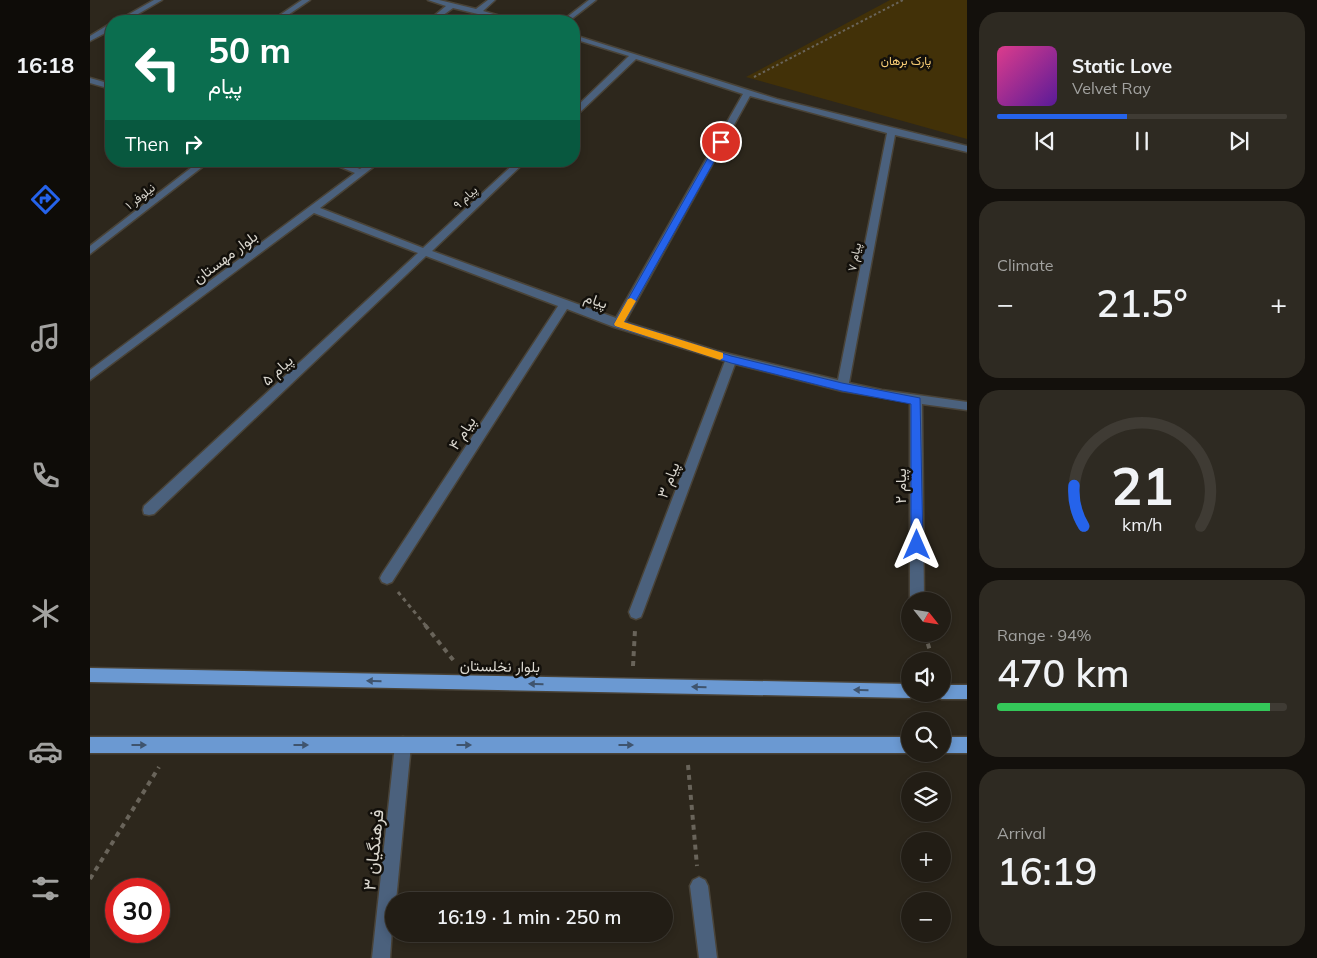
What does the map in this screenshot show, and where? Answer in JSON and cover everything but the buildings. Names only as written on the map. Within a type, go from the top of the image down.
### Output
[{"type":"main road","name":"بلوار نخلستان","points":[[90,675],[901,691]]},
{"type":"main road","points":[[951,692],[967,692]]},
{"type":"main road","points":[[90,745],[901,746]]},
{"type":"main road","points":[[951,746],[967,746]]},
{"type":"street","points":[[132,15],[159,0]]},
{"type":"street","points":[[284,15],[307,0]]},
{"type":"street","points":[[431,0],[489,15]]},
{"type":"street","points":[[477,12],[492,0]]},
{"type":"street","points":[[572,15],[593,0]]},
{"type":"street","points":[[439,15],[452,5]]},
{"type":"street","points":[[90,39],[105,30]]},
{"type":"street","points":[[580,39],[748,93],[891,132],[967,149]]},
{"type":"street","points":[[580,107],[635,55]]},
{"type":"street","points":[[90,80],[105,85]]},
{"type":"street","points":[[618,324],[748,93]]},
{"type":"street","name":"پیام ۷","points":[[842,387],[891,132]]},
{"type":"street","name":"نیلوفر ۱","points":[[90,251],[198,167]]},
{"type":"street","points":[[346,167],[362,173]]},
{"type":"street","name":"بلوار مهستان","points":[[90,376],[370,167]]},
{"type":"street","name":"پیام ۹","points":[[425,252],[516,167]]},
{"type":"street","name":"پیام","points":[[313,209],[564,305],[731,359],[842,387],[916,401],[967,406]]},
{"type":"street","name":"پیام ۵","points":[[149,510],[425,252]]},
{"type":"street","name":"پیام ۴","points":[[387,578],[564,305]]},
{"type":"street","name":"پیام ۳","points":[[636,612],[731,359]]},
{"type":"street","name":"پیام ۲","points":[[916,401],[917,592]]},
{"type":"street","name":"فرهنگیان ۳","points":[[381,958],[403,745]]},
{"type":"street","points":[[699,886],[708,958]]},
{"type":"path","points":[[733,88],[903,0]]},
{"type":"path","points":[[387,578],[471,683]]},
{"type":"path","points":[[632,686],[636,612]]},
{"type":"path","points":[[90,879],[172,745]]},
{"type":"path","points":[[686,746],[699,886]]},
{"type":"green space","name":"پارک برهان","points":[[890,0],[967,0],[967,139],[746,77]]},
{"type":"slow traffic","points":[[631,301],[618,324],[720,356]]},
{"type":"route","points":[[721,142],[618,324],[731,359],[842,387],[916,401],[917,545]]}]
